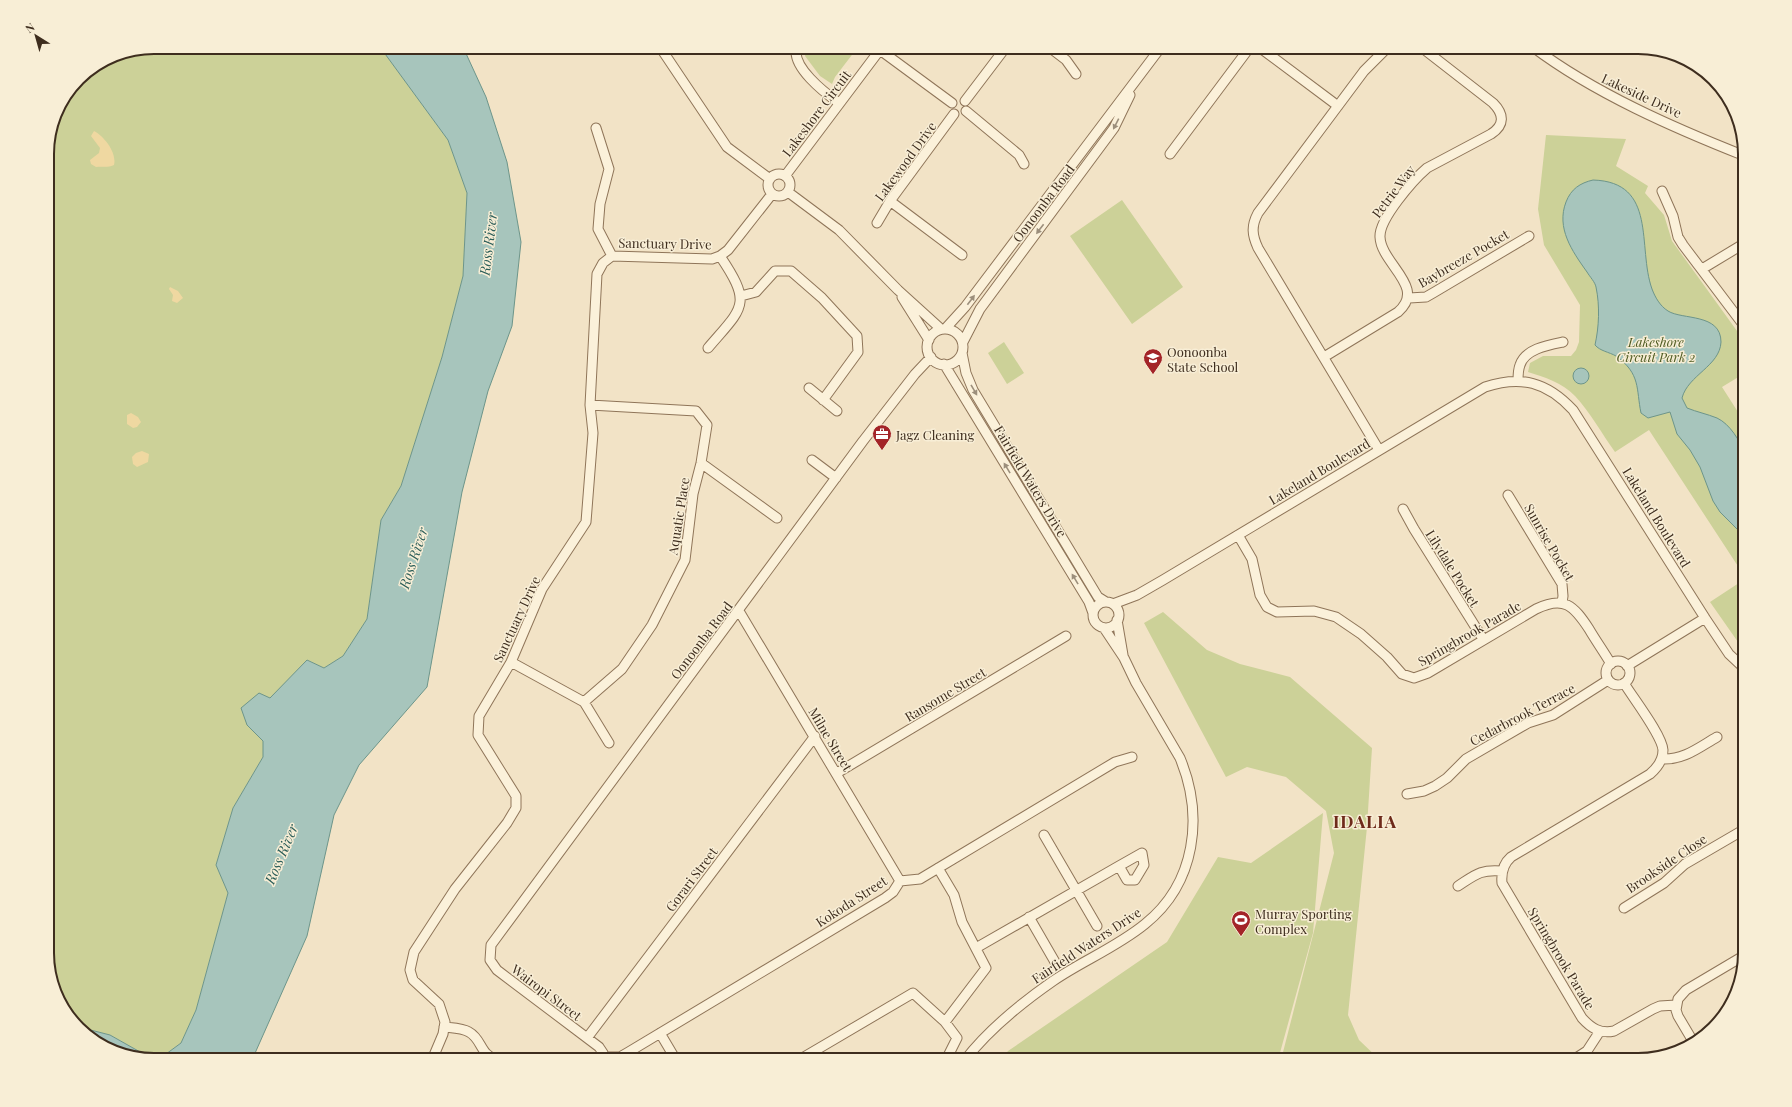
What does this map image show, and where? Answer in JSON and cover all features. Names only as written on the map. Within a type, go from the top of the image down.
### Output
[{"type":"street","points":[[665,54],[727,147],[770,179]]},
{"type":"street","points":[[796,54],[798,60],[810,79],[840,103]]},
{"type":"street","name":"Lakeshore Circuit","points":[[785,176],[877,54]]},
{"type":"street","points":[[889,54],[952,103]]},
{"type":"street","points":[[965,101],[1001,54]]},
{"type":"street","points":[[1058,54],[1066,60],[1076,74]]},
{"type":"street","name":"Oonoonba Road","points":[[943,329],[965,307],[1156,54]]},
{"type":"street","points":[[1170,154],[1245,54]]},
{"type":"street","points":[[1268,54],[1338,106]]},
{"type":"street","points":[[1379,450],[1258,248],[1252,234],[1252,226],[1258,213],[1338,106],[1372,62],[1381,54]]},
{"type":"street","name":"Petrie Way","points":[[1408,298],[1405,285],[1381,245],[1380,233],[1384,220],[1419,175],[1427,168],[1498,130],[1502,121],[1501,112],[1493,103],[1430,54]]},
{"type":"street","name":"Lakeside Drive","points":[[1544,54],[1593,87],[1710,142],[1738,153]]},
{"type":"street","name":"Oonoonba Road","points":[[963,342],[980,309],[1114,128],[1140,76]]},
{"type":"street","points":[[952,103],[960,99],[965,101]]},
{"type":"street","points":[[952,103],[951,110],[954,114],[959,116],[966,111],[967,105],[965,101]]},
{"type":"street","points":[[966,111],[1019,155],[1024,164]]},
{"type":"street","name":"Lakewood Drive","points":[[877,224],[890,201],[954,114]]},
{"type":"street","points":[[596,128],[609,169],[600,204],[598,229],[612,256]]},
{"type":"street","points":[[779,174],[785,176],[790,185],[788,192],[782,196],[772,194],[768,185],[770,179],[779,174]]},
{"type":"street","points":[[1662,191],[1673,216],[1678,237],[1738,318]]},
{"type":"street","points":[[788,192],[839,230],[898,290],[943,329],[956,332],[963,342],[962,353],[955,362],[944,364],[935,361],[931,357],[928,346],[929,340],[932,335],[943,329]]},
{"type":"street","name":"Sanctuary Drive","points":[[436,1053],[439,1047],[445,1022],[439,1004],[412,980],[410,970],[414,952],[455,889],[507,823],[516,808],[516,796],[478,735],[479,716],[511,662],[542,589],[586,522],[593,433],[590,405],[597,274],[603,262],[612,256],[712,259],[720,256],[728,250],[772,194]]},
{"type":"street","points":[[890,201],[962,255]]},
{"type":"street","name":"Baybreeze Pocket","points":[[1408,298],[1426,297],[1529,236]]},
{"type":"street","points":[[1702,269],[1738,247]]},
{"type":"street","points":[[708,348],[738,312],[741,296],[734,277],[720,256]]},
{"type":"street","points":[[741,296],[756,292],[775,271],[791,271],[822,298],[857,336],[858,352],[823,400]]},
{"type":"street","points":[[898,290],[929,340]]},
{"type":"street","points":[[1324,357],[1398,312],[1407,303],[1408,298]]},
{"type":"street","points":[[1518,381],[1519,366],[1525,357],[1547,345],[1563,342]]},
{"type":"street","name":"Fairfield Waters Drive","points":[[962,353],[969,382],[977,396],[1098,597],[1109,603]]},
{"type":"street","name":"Oonoonba Road","points":[[494,939],[739,611],[836,478],[915,374],[931,357]]},
{"type":"street","name":"Fairfield Waters Drive","points":[[944,364],[1089,602],[1093,613]]},
{"type":"street","name":"Lakeland Boulevard","points":[[1109,603],[1137,595],[1485,387],[1498,382],[1518,381],[1547,388],[1560,397],[1573,410],[1705,618],[1729,654],[1738,662]]},
{"type":"street","points":[[809,388],[837,411]]},
{"type":"street","name":"Aquatic Place","points":[[584,702],[622,669],[652,625],[684,560],[692,494],[701,463],[707,425],[696,411],[590,405]]},
{"type":"street","points":[[812,460],[836,478]]},
{"type":"street","points":[[701,463],[777,518]]},
{"type":"street","name":"Sunrise Pocket","points":[[1508,495],[1562,584],[1562,603]]},
{"type":"street","name":"Lilydale Pocket","points":[[1403,509],[1483,639]]},
{"type":"street","name":"Springbrook Parade","points":[[1238,535],[1252,559],[1260,595],[1267,606],[1277,612],[1314,611],[1336,617],[1361,634],[1387,657],[1396,669],[1407,677],[1414,678],[1424,675],[1545,604],[1562,603]]},
{"type":"street","name":"Lakeland Boulevard","points":[[1118,617],[1137,595]]},
{"type":"street","points":[[1109,603],[1118,617],[1112,626],[1104,628],[1094,621],[1093,613],[1096,606],[1109,603]]},
{"type":"street","points":[[1562,603],[1568,605],[1578,613],[1611,664]]},
{"type":"street","name":"Milne Street","points":[[739,611],[815,736],[900,881]]},
{"type":"street","name":"Fairfield Waters Drive","points":[[1118,617],[1124,658]]},
{"type":"street","points":[[1627,666],[1705,618]]},
{"type":"street","name":"Fairfield Waters Drive","points":[[971,1053],[999,1023],[1022,1003],[1054,981],[1146,924],[1170,898],[1186,864],[1192,847],[1194,808],[1190,787],[1180,758],[1136,683],[1124,658],[1104,628]]},
{"type":"street","name":"Ransome Street","points":[[837,774],[1066,636]]},
{"type":"street","points":[[511,662],[584,702],[609,742]]},
{"type":"street","points":[[1624,683],[1614,684],[1608,680],[1607,669],[1611,664],[1621,662],[1627,666]]},
{"type":"street","points":[[1624,683],[1628,677],[1627,666]]},
{"type":"street","name":"Cedarbrook Terrace","points":[[1407,794],[1424,791],[1435,786],[1447,778],[1466,759],[1528,723],[1553,715],[1608,680]]},
{"type":"street","points":[[1458,886],[1487,870],[1502,871],[1507,861],[1511,857],[1655,770],[1662,759],[1663,752],[1659,738],[1624,683]]},
{"type":"street","name":"Gorari Street","points":[[587,1038],[815,736]]},
{"type":"street","points":[[1662,759],[1682,757],[1716,737]]},
{"type":"street","name":"Kokoda Street","points":[[627,1053],[885,898],[893,892],[900,881],[916,880],[1115,762],[1132,757]]},
{"type":"street","name":"Brookside Close","points":[[1624,908],[1664,883],[1685,864],[1738,833]]},
{"type":"street","points":[[1044,836],[1097,926]]},
{"type":"street","points":[[976,948],[1119,866]]},
{"type":"street","points":[[938,868],[954,895],[962,922],[986,968],[945,1022]]},
{"type":"street","name":"Springbrook Parade","points":[[1502,871],[1502,883],[1505,889],[1582,1018],[1593,1028],[1600,1031]]},
{"type":"street","points":[[1030,917],[1055,962]]},
{"type":"street","name":"Wairopi Street","points":[[494,939],[491,945],[490,960],[497,970],[599,1047],[602,1053]]},
{"type":"street","points":[[1691,1038],[1678,1016],[1676,1005],[1678,999],[1686,990],[1738,959]]},
{"type":"street","points":[[811,1053],[913,993],[945,1022],[957,1038],[950,1053]]},
{"type":"street","points":[[1585,1053],[1600,1031],[1607,1033],[1614,1031],[1660,1006],[1676,1005]]},
{"type":"street","points":[[444,1027],[463,1029],[470,1032],[475,1036],[485,1053]]},
{"type":"street","points":[[660,1033],[672,1053]]},
{"type":"green space","points":[[154,54],[385,54],[448,140],[467,193],[463,276],[442,357],[401,486],[381,520],[367,619],[343,656],[324,668],[307,660],[247,725],[263,741],[263,757],[233,808],[216,865],[228,893],[196,1010],[181,1043],[167,1053],[141,1052],[110,1035],[90,1030],[83,1024],[71,1009],[59,985],[54,960],[54,147],[57,128],[67,104],[88,79],[110,64],[134,56]]},
{"type":"green space","points":[[805,54],[853,54],[835,77],[832,84],[820,76],[805,56]]},
{"type":"green space","name":"Lakeshore Circuit Park 2","points":[[1546,135],[1626,139],[1616,166],[1648,186],[1645,193],[1664,215],[1672,241],[1738,332],[1738,377],[1722,387],[1738,412],[1738,566],[1649,430],[1615,452],[1586,409],[1570,391],[1553,381],[1528,372],[1530,363],[1543,356],[1571,356],[1576,350],[1579,342],[1580,305],[1544,245],[1538,209]]},
{"type":"green space","points":[[1122,200],[1183,287],[1132,324],[1070,236]]},
{"type":"green space","points":[[1004,342],[1024,373],[1007,384],[988,353]]},
{"type":"green space","points":[[1738,584],[1738,642],[1710,602]]},
{"type":"green space","points":[[1163,612],[1207,650],[1240,664],[1290,677],[1372,748],[1367,827],[1348,1015],[1359,1040],[1373,1053],[1283,1053],[1334,853],[1326,811],[1286,777],[1247,767],[1226,777],[1144,623]]},
{"type":"green space","name":"Murray Sporting Complex","points":[[1323,813],[1313,933],[1280,1053],[1006,1053],[1167,942],[1218,857],[1251,863]]},
{"type":"sand","points":[[94,131],[106,141],[112,151],[114,155],[114,165],[107,167],[96,167],[91,164],[90,160],[99,153],[100,148],[91,136]]},
{"type":"sand","points":[[170,287],[178,291],[183,298],[177,303],[172,301],[173,295],[169,289]]},
{"type":"sand","points":[[131,413],[138,417],[141,422],[137,427],[133,428],[127,424],[127,415]]},
{"type":"sand","points":[[142,451],[149,454],[148,462],[137,467],[133,464],[132,457],[136,453]]},
{"type":"water","name":"Ross River","points":[[385,54],[466,54],[486,97],[507,162],[521,242],[512,326],[488,391],[462,492],[427,687],[359,765],[334,815],[307,936],[255,1053],[167,1053],[181,1043],[196,1010],[228,893],[216,865],[233,808],[263,757],[263,741],[247,725],[241,708],[259,693],[270,698],[307,660],[324,668],[343,656],[367,619],[381,520],[401,486],[442,357],[463,276],[467,193],[448,140]]},
{"type":"water","points":[[1593,180],[1614,184],[1628,192],[1636,204],[1641,220],[1648,272],[1656,298],[1668,311],[1674,314],[1708,322],[1715,326],[1719,333],[1721,342],[1715,358],[1690,383],[1682,398],[1687,408],[1722,421],[1734,433],[1738,440],[1738,530],[1720,512],[1713,501],[1700,467],[1690,450],[1677,434],[1670,412],[1648,418],[1641,413],[1636,382],[1630,369],[1616,356],[1595,345],[1598,316],[1596,287],[1594,281],[1576,256],[1567,239],[1563,221],[1563,212],[1568,197],[1576,187]]},
{"type":"water","points":[[1578,368],[1584,368],[1589,373],[1587,382],[1584,384],[1578,384],[1573,379],[1573,373]]},
{"type":"water","points":[[90,1030],[110,1035],[140,1052],[128,1050],[104,1040]]},
{"type":"place","name":"Oonoonba State School","points":[[1153,375]]},
{"type":"place","name":"Jagz Cleaning","points":[[882,451]]},
{"type":"place","name":"Murray Sporting Complex","points":[[1241,937]]},
{"type":"district","name":"IDALIA","points":[[1365,821]]}]
